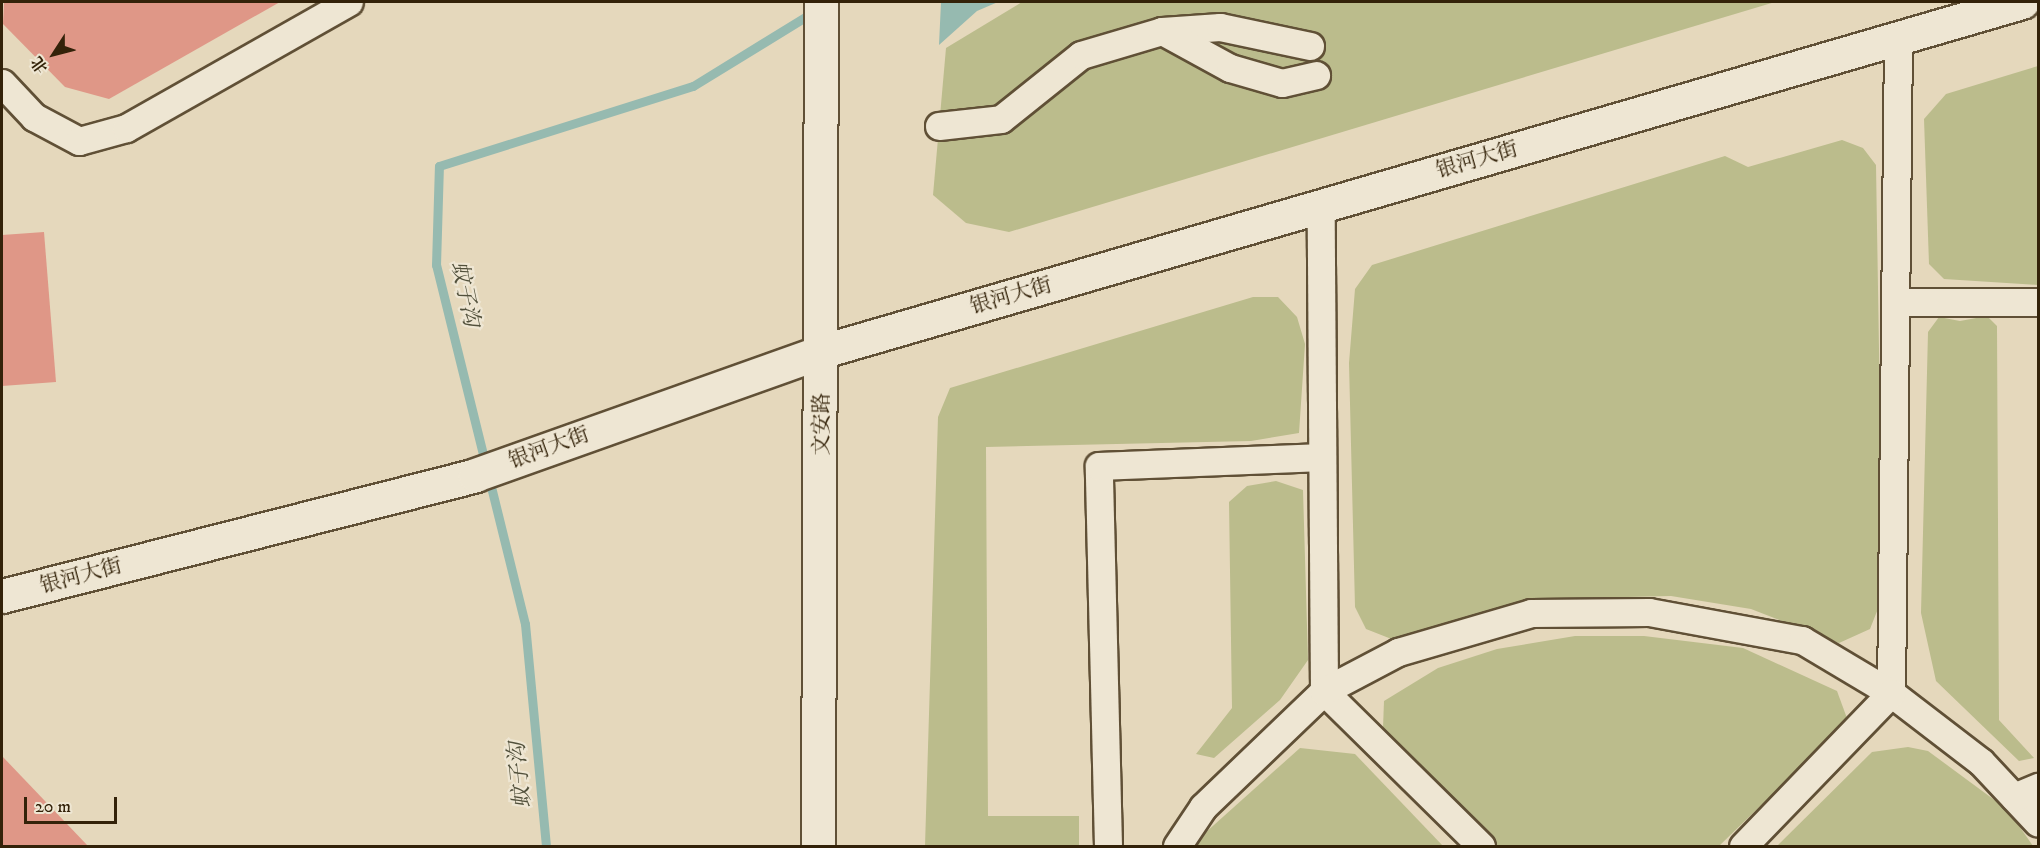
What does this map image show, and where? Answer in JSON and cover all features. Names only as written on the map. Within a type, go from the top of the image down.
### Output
[{"type":"main road","name":"银河大街","points":[[2,596],[487,471],[823,351],[2022,2]]},
{"type":"main road","name":"文安路","points":[[818,846],[823,351],[821,11]]},
{"type":"street","points":[[2,82],[34,117],[79,141],[126,128],[349,2]]},
{"type":"street","points":[[939,126],[1001,119],[1081,55],[1162,31],[1220,27],[1310,46]]},
{"type":"street","points":[[1162,31],[1230,68],[1282,82],[1316,75]]},
{"type":"street","points":[[1743,846],[1891,693],[1898,38]]},
{"type":"street","points":[[1321,206],[1324,691],[1481,846]]},
{"type":"street","points":[[1895,302],[2038,302]]},
{"type":"street","points":[[1108,846],[1099,466],[1322,457]]},
{"type":"street","points":[[1177,846],[1203,807],[1324,691],[1398,652],[1531,613],[1649,612],[1802,640],[1891,693],[1981,762],[2026,792],[2038,823]]},
{"type":"green space","points":[[1022,2],[1775,2],[1009,232],[966,223],[933,195],[946,48]]},
{"type":"green space","points":[[2038,66],[2038,285],[1944,279],[1929,264],[1924,119],[1946,94]]},
{"type":"green space","points":[[1842,140],[1863,148],[1876,165],[1883,596],[1870,629],[1839,643],[1751,609],[1671,596],[1584,598],[1479,613],[1394,640],[1366,629],[1355,607],[1349,363],[1355,289],[1372,265],[1725,156],[1748,167]]},
{"type":"green space","points":[[1253,297],[1278,297],[1297,317],[1305,344],[1299,433],[1251,441],[986,447],[988,816],[1079,816],[1079,846],[925,846],[938,417],[950,388]]},
{"type":"green space","points":[[1987,316],[1997,326],[1999,720],[2034,758],[2019,761],[1936,681],[1921,613],[1928,332],[1939,317],[1960,321]]},
{"type":"green space","points":[[1276,481],[1303,490],[1308,660],[1280,700],[1214,758],[1196,754],[1232,708],[1229,502],[1247,486]]},
{"type":"green space","points":[[1575,636],[1644,636],[1743,648],[1837,691],[1848,721],[1719,846],[1496,846],[1391,745],[1383,728],[1384,701],[1438,668],[1497,649]]},
{"type":"green space","points":[[1908,747],[1928,751],[2008,810],[2033,846],[1777,846],[1872,752]]},
{"type":"green space","points":[[1300,748],[1355,754],[1443,846],[1197,846],[1205,833]]},
{"type":"water","points":[[941,2],[998,2],[977,11],[939,45]]},
{"type":"building","points":[[4,2],[280,2],[109,99],[65,87],[3,24]]},
{"type":"building","points":[[44,232],[56,382],[2,386],[2,235]]},
{"type":"building","points":[[2,756],[88,846],[2,846]]},
{"type":"waterway","name":"蚊子沟","points":[[546,846],[525,624],[436,265],[439,166],[693,86],[815,11]]}]
